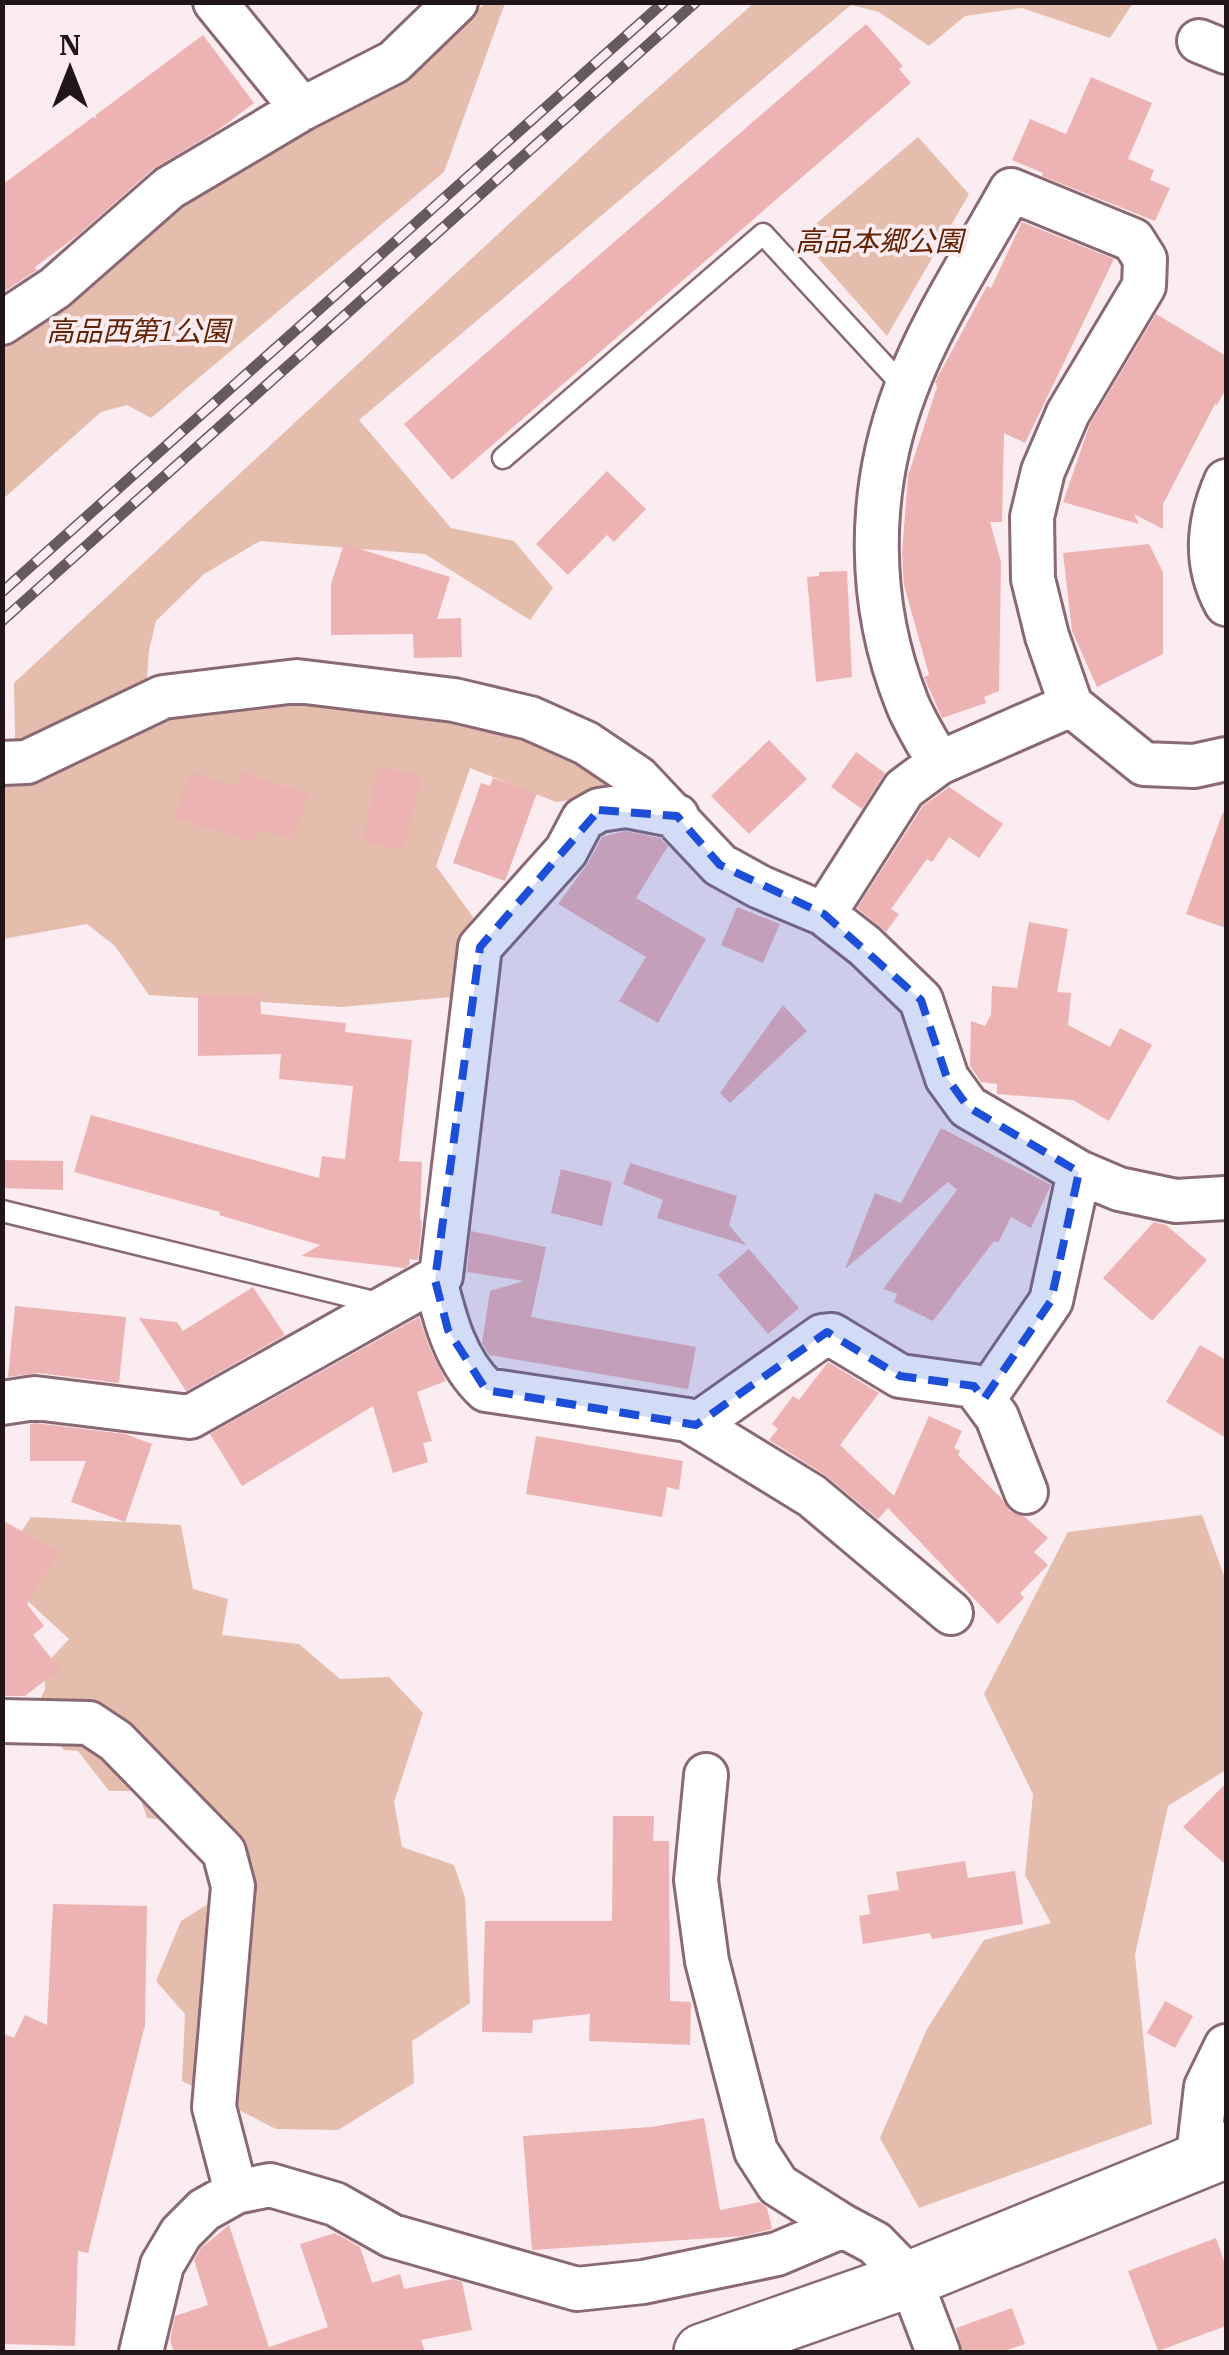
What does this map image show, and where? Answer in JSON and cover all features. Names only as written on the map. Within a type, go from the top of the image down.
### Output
[{"type":"street","points":[[215,2],[302,109]]},
{"type":"street","points":[[2,323],[55,288],[169,188],[302,109],[394,62],[456,2]]},
{"type":"street","points":[[939,763],[908,706],[890,654],[879,602],[876,538],[881,483],[891,433],[924,348],[1011,190],[1133,240],[1145,259],[1144,286],[1068,413],[1043,471],[1032,517],[1033,578],[1047,636],[1071,705],[1144,764],[1194,766],[1226,759]]},
{"type":"street","points":[[1226,481],[1210,534],[1212,565],[1226,604]]},
{"type":"street","points":[[2,763],[27,762],[163,697],[297,681],[454,700],[530,718],[586,743],[625,769],[677,816],[720,864],[760,887],[824,914],[865,946],[921,1000],[947,1078],[968,1107],[1079,1172],[1119,1189],[1176,1202],[1226,1198]]},
{"type":"street","points":[[824,914],[904,789],[939,763],[1071,705]]},
{"type":"street","points":[[2,1403],[36,1398],[190,1417],[441,1276],[480,947],[566,851],[584,819],[599,810],[626,806],[677,816]]},
{"type":"street","points":[[984,1399],[1050,1301],[1079,1172]]},
{"type":"street","points":[[434,1280],[448,1330],[472,1378],[486,1390],[688,1420],[812,1496],[951,1613]]},
{"type":"street","points":[[696,1426],[822,1336],[832,1335],[900,1376],[974,1386],[997,1417],[1026,1492]]},
{"type":"street","points":[[2,1721],[89,1722],[116,1741],[224,1852],[234,1886],[214,2107],[236,2192]]},
{"type":"street","points":[[706,1775],[696,1880],[705,1945],[756,2151],[778,2186],[875,2243],[910,2279],[938,2352]]},
{"type":"street","points":[[702,2352],[910,2279],[1212,2157],[1206,2088],[1226,2046]]},
{"type":"street","points":[[141,2352],[162,2266],[181,2232],[204,2210],[236,2192],[270,2185],[335,2204],[392,2236],[577,2289],[643,2282],[777,2254],[843,2226]]},
{"type":"lane","points":[[503,458],[763,234],[906,389]]},
{"type":"lane","points":[[2,1212],[389,1306]]},
{"type":"highlighted area","points":[[599,810],[677,816],[720,865],[824,914],[921,1000],[947,1078],[968,1107],[1079,1172],[1051,1301],[984,1399],[974,1386],[900,1376],[827,1332],[696,1425],[486,1390],[448,1330],[435,1280],[480,947]]},
{"type":"green space","name":"高品西第1公園","points":[[485,3],[505,3],[444,172],[151,418],[127,405],[101,412],[3,499],[2,335],[217,184],[414,69]]},
{"type":"green space","points":[[754,3],[1133,3],[1110,38],[1022,8],[965,16],[929,46],[879,12],[851,5],[359,420],[451,528],[514,541],[553,588],[530,620],[425,554],[260,541],[204,574],[156,621],[147,678],[155,711],[300,695],[492,722],[591,757],[609,778],[598,796],[556,802],[470,768],[436,866],[473,917],[466,974],[451,997],[342,1007],[149,995],[115,946],[87,924],[3,939],[3,786],[16,783],[14,683],[607,133]]},
{"type":"green space","name":"高品本郷公園","points":[[918,137],[969,194],[887,336],[811,250],[811,228]]},
{"type":"green space","points":[[1202,1515],[1226,1581],[1226,1770],[1168,1806],[1135,1955],[1152,2124],[919,2208],[880,2138],[927,2029],[984,1940],[1051,1923],[1025,1875],[1033,1794],[984,1694],[1068,1532]]},
{"type":"green space","points":[[31,1517],[181,1525],[193,1589],[228,1599],[222,1635],[299,1644],[340,1679],[389,1677],[423,1713],[394,1802],[402,1847],[454,1865],[465,1898],[470,2003],[412,2041],[414,2083],[338,2130],[276,2129],[182,2081],[185,2014],[156,1981],[181,1921],[216,1899],[211,1865],[179,1822],[147,1818],[138,1791],[109,1791],[78,1751],[64,1750],[33,1715],[45,1689],[45,1665],[69,1639],[3,1578],[3,1560]]},
{"type":"building","points":[[866,24],[903,66],[899,69],[911,83],[452,480],[404,424]]},
{"type":"building","points":[[203,35],[254,103],[153,169],[35,267],[37,270],[2,293],[2,185]]},
{"type":"building","points":[[1091,77],[1152,103],[1128,159],[1154,170],[1150,180],[1170,188],[1155,221],[1012,160],[1030,119],[1066,134]]},
{"type":"building","points":[[1022,222],[1114,259],[1025,443],[1004,433],[1002,522],[990,522],[1001,562],[999,691],[984,697],[986,703],[942,718],[924,677],[929,675],[904,585],[902,554],[908,476],[937,387],[935,382],[987,286],[991,288]]},
{"type":"building","points":[[1156,314],[1226,356],[1226,389],[1163,504],[1163,529],[1134,514],[1139,524],[1063,502],[1090,424]]},
{"type":"building","points":[[607,471],[646,509],[614,542],[607,535],[568,575],[536,544]]},
{"type":"building","points":[[344,544],[450,577],[437,619],[461,618],[462,657],[414,658],[413,634],[331,635],[331,584]]},
{"type":"building","points":[[1149,544],[1163,572],[1163,654],[1097,687],[1072,631],[1063,553]]},
{"type":"building","points":[[847,571],[852,677],[816,682],[807,577],[819,576],[819,572]]},
{"type":"building","points":[[769,740],[807,779],[749,834],[711,796]]},
{"type":"building","points":[[856,752],[885,773],[862,809],[831,787]]},
{"type":"building","points":[[377,766],[421,776],[404,851],[363,842]]},
{"type":"building","points":[[190,772],[236,787],[241,772],[308,794],[293,840],[259,829],[255,842],[175,818]]},
{"type":"building","points":[[493,778],[537,793],[505,881],[453,863],[481,783],[490,786]]},
{"type":"building","points":[[949,787],[1003,824],[979,858],[949,837],[932,862],[927,859],[891,909],[899,914],[886,932],[857,908],[923,806]]},
{"type":"building","points":[[1223,812],[1226,813],[1226,928],[1186,914]]},
{"type":"building","points":[[625,831],[660,838],[668,846],[636,898],[706,939],[658,1023],[619,1001],[646,957],[558,904],[602,837]]},
{"type":"building","points":[[737,907],[780,924],[763,963],[721,945]]},
{"type":"building","points":[[1029,922],[1068,929],[1057,992],[1071,993],[1068,1025],[1110,1047],[1120,1028],[1152,1045],[1109,1121],[1073,1100],[997,1094],[997,1084],[981,1082],[970,1066],[971,1021],[985,1026],[991,1015],[992,986],[1017,988]]},
{"type":"building","points":[[198,995],[260,995],[261,1014],[346,1023],[345,1032],[412,1040],[399,1161],[422,1162],[418,1260],[409,1259],[405,1268],[301,1256],[320,1245],[219,1215],[220,1212],[74,1172],[91,1115],[319,1178],[322,1156],[345,1159],[353,1086],[279,1079],[281,1054],[198,1056]]},
{"type":"building","points":[[783,1005],[807,1031],[730,1103],[720,1093]]},
{"type":"building","points":[[941,1128],[1051,1185],[1031,1228],[1011,1217],[998,1243],[994,1241],[933,1321],[894,1302],[897,1294],[883,1289],[957,1190],[948,1182],[845,1269],[875,1193],[901,1203]]},
{"type":"building","points":[[2,1160],[63,1161],[63,1190],[2,1188]]},
{"type":"building","points":[[630,1163],[737,1196],[729,1225],[746,1245],[657,1218],[663,1200],[623,1184]]},
{"type":"building","points":[[561,1169],[612,1182],[602,1226],[551,1213]]},
{"type":"building","points":[[1154,1222],[1166,1225],[1207,1260],[1152,1321],[1103,1278]]},
{"type":"building","points":[[471,1231],[546,1247],[531,1317],[696,1347],[688,1389],[489,1355],[482,1343],[490,1291],[524,1281],[467,1272]]},
{"type":"building","points":[[749,1249],[799,1308],[768,1334],[718,1275]]},
{"type":"building","points":[[253,1287],[285,1335],[186,1391],[139,1318],[177,1322],[183,1331]]},
{"type":"building","points":[[15,1306],[126,1317],[119,1383],[38,1373],[8,1377]]},
{"type":"building","points":[[419,1317],[446,1381],[417,1392],[432,1441],[423,1443],[428,1462],[393,1473],[373,1406],[242,1486],[210,1434]]},
{"type":"building","points":[[1200,1345],[1226,1360],[1226,1438],[1166,1402]]},
{"type":"building","points":[[828,1362],[879,1393],[840,1445],[894,1496],[929,1416],[962,1431],[954,1448],[960,1451],[958,1455],[1010,1511],[1025,1517],[1048,1538],[1034,1552],[1048,1565],[1020,1593],[1024,1598],[998,1624],[888,1508],[878,1519],[825,1475],[769,1440],[778,1429],[772,1424],[793,1396],[799,1400]]},
{"type":"building","points":[[30,1424],[125,1434],[152,1444],[125,1522],[71,1502],[86,1461],[30,1461]]},
{"type":"building","points":[[536,1436],[683,1461],[679,1490],[667,1487],[662,1517],[526,1494]]},
{"type":"building","points":[[2,1520],[58,1552],[27,1604],[44,1626],[33,1635],[60,1669],[25,1696],[2,1696]]},
{"type":"building","points":[[1226,1783],[1226,1865],[1183,1827]]},
{"type":"building","points":[[613,1816],[654,1816],[653,1841],[669,1841],[670,2001],[691,2002],[690,2045],[589,2041],[590,2014],[533,2020],[532,2033],[482,2032],[485,1921],[612,1921]]},
{"type":"building","points":[[965,1861],[968,1878],[1015,1871],[1023,1924],[932,1939],[930,1933],[863,1944],[859,1916],[870,1914],[867,1895],[899,1890],[896,1872]]},
{"type":"building","points":[[53,1904],[147,1906],[145,2025],[88,2253],[78,2251],[75,2346],[2,2344],[2,2033],[14,2038],[25,2015],[47,2025]]},
{"type":"building","points":[[1165,2001],[1193,2016],[1175,2048],[1147,2033]]},
{"type":"building","points":[[704,2118],[720,2210],[760,2202],[767,2208],[772,2229],[743,2236],[532,2250],[523,2136],[651,2127]]},
{"type":"building","points":[[229,2225],[269,2347],[328,2327],[300,2244],[335,2233],[360,2247],[372,2283],[400,2274],[404,2289],[453,2279],[462,2282],[472,2330],[421,2340],[425,2352],[174,2352],[170,2340],[175,2316],[208,2305],[194,2260],[201,2248]]},
{"type":"building","points":[[1216,2238],[1226,2267],[1226,2326],[1158,2351],[1128,2271]]},
{"type":"building","points":[[1012,2308],[1025,2344],[1001,2352],[962,2352],[956,2328]]},
{"type":"railway","points":[[2,592],[664,2]]},
{"type":"railway","points":[[2,621],[696,2]]}]
